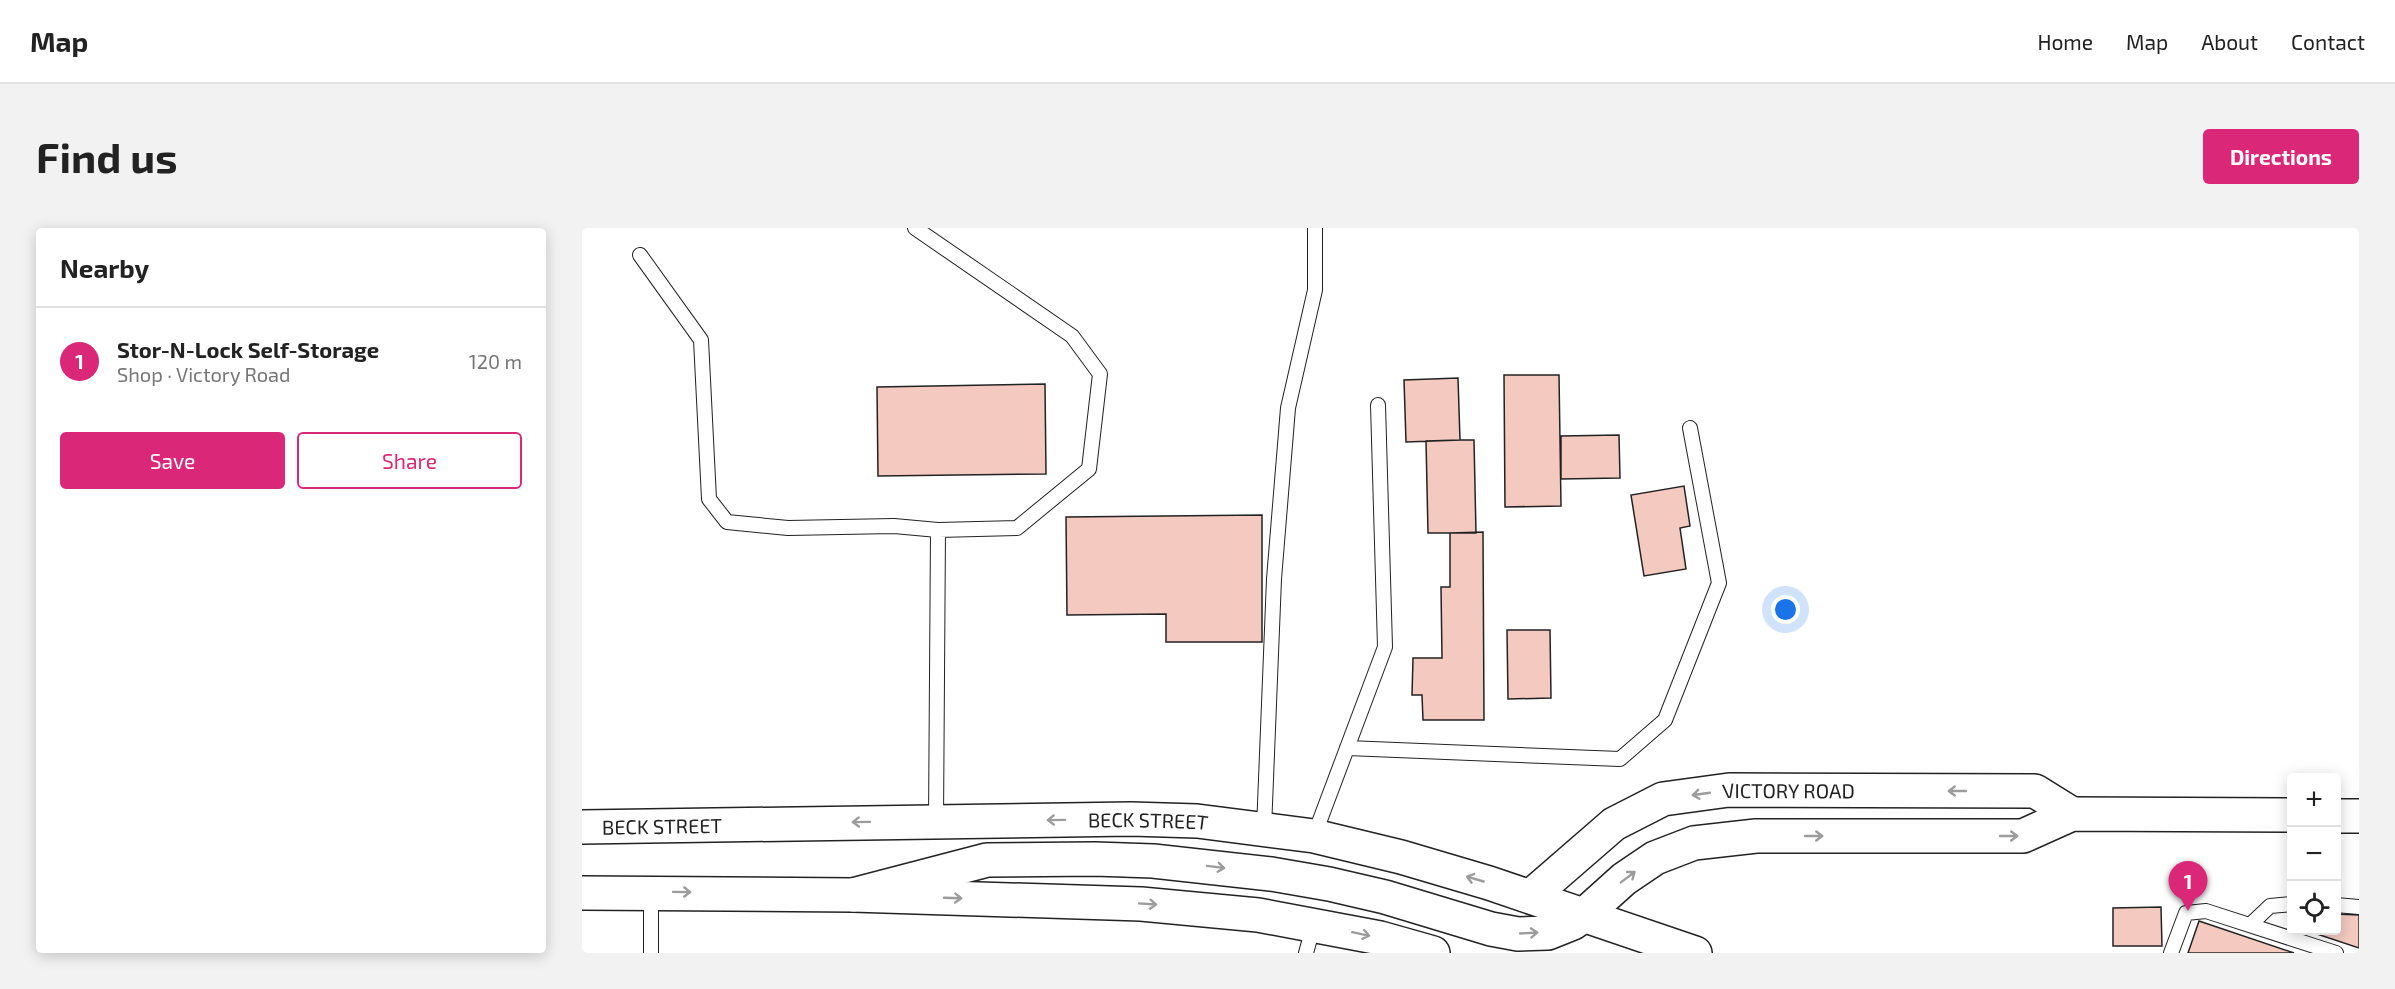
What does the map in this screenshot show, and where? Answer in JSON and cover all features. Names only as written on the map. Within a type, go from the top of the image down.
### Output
[{"type":"main road","name":"VICTORY ROAD","points":[[1531,896],[1614,824],[1663,799],[1729,790],[2035,791],[2072,814]]},
{"type":"main road","points":[[852,895],[987,860],[1095,859],[1211,867],[1329,884],[1385,897],[1491,929],[1518,934],[1548,933],[1573,923],[1624,879],[1655,858],[1694,843],[1756,836],[2023,836],[2072,814],[2287,815]]},
{"type":"main road","points":[[2341,816],[2359,816]]},
{"type":"main road","name":"BECK STREET","points":[[582,827],[1131,819],[1197,821],[1314,836],[1401,857],[1531,896],[1695,953]]},
{"type":"main road","points":[[582,893],[852,895],[1141,904],[1224,911],[1310,939],[1380,938],[1433,953]]},
{"type":"lane","points":[[640,255],[701,340],[709,499],[727,522],[788,528],[894,526],[938,530],[1017,528],[1089,469],[1100,374],[1072,336],[915,228]]},
{"type":"lane","points":[[1264,829],[1274,579],[1288,408],[1315,290],[1315,228]]},
{"type":"lane","points":[[1314,836],[1385,647],[1378,405]]},
{"type":"lane","points":[[1347,748],[1620,759],[1665,720],[1719,583],[1690,428]]},
{"type":"lane","points":[[936,821],[938,530]]},
{"type":"lane","points":[[651,892],[651,953]]},
{"type":"lane","points":[[2250,925],[2270,906],[2287,904]]},
{"type":"lane","points":[[2341,905],[2359,907]]},
{"type":"lane","points":[[2171,953],[2186,913],[2206,911],[2336,953]]},
{"type":"building","points":[[1504,375],[1559,375],[1561,506],[1505,507]]},
{"type":"building","points":[[1458,378],[1460,440],[1406,442],[1404,380]]},
{"type":"building","points":[[1045,384],[1046,474],[878,476],[877,387]]},
{"type":"building","points":[[1619,435],[1620,478],[1561,479],[1561,436]]},
{"type":"building","points":[[1474,440],[1476,533],[1428,533],[1426,441]]},
{"type":"building","points":[[1684,486],[1690,526],[1680,528],[1686,569],[1644,576],[1631,495]]},
{"type":"building","points":[[1262,515],[1262,642],[1166,642],[1166,614],[1067,615],[1066,517]]},
{"type":"building","points":[[1483,532],[1484,720],[1423,720],[1422,695],[1412,695],[1413,658],[1442,658],[1441,587],[1450,587],[1450,533]]},
{"type":"building","points":[[1507,630],[1550,630],[1551,698],[1508,699]]},
{"type":"building","points":[[2161,907],[2162,946],[2113,946],[2113,908]]},
{"type":"building","points":[[2341,914],[2359,915],[2359,948],[2320,935],[2341,935]]},
{"type":"building","points":[[2199,921],[2294,953],[2188,953]]},
{"type":"place","name":"Stor-N-Lock Self-Storage","points":[[2188,911]]}]
